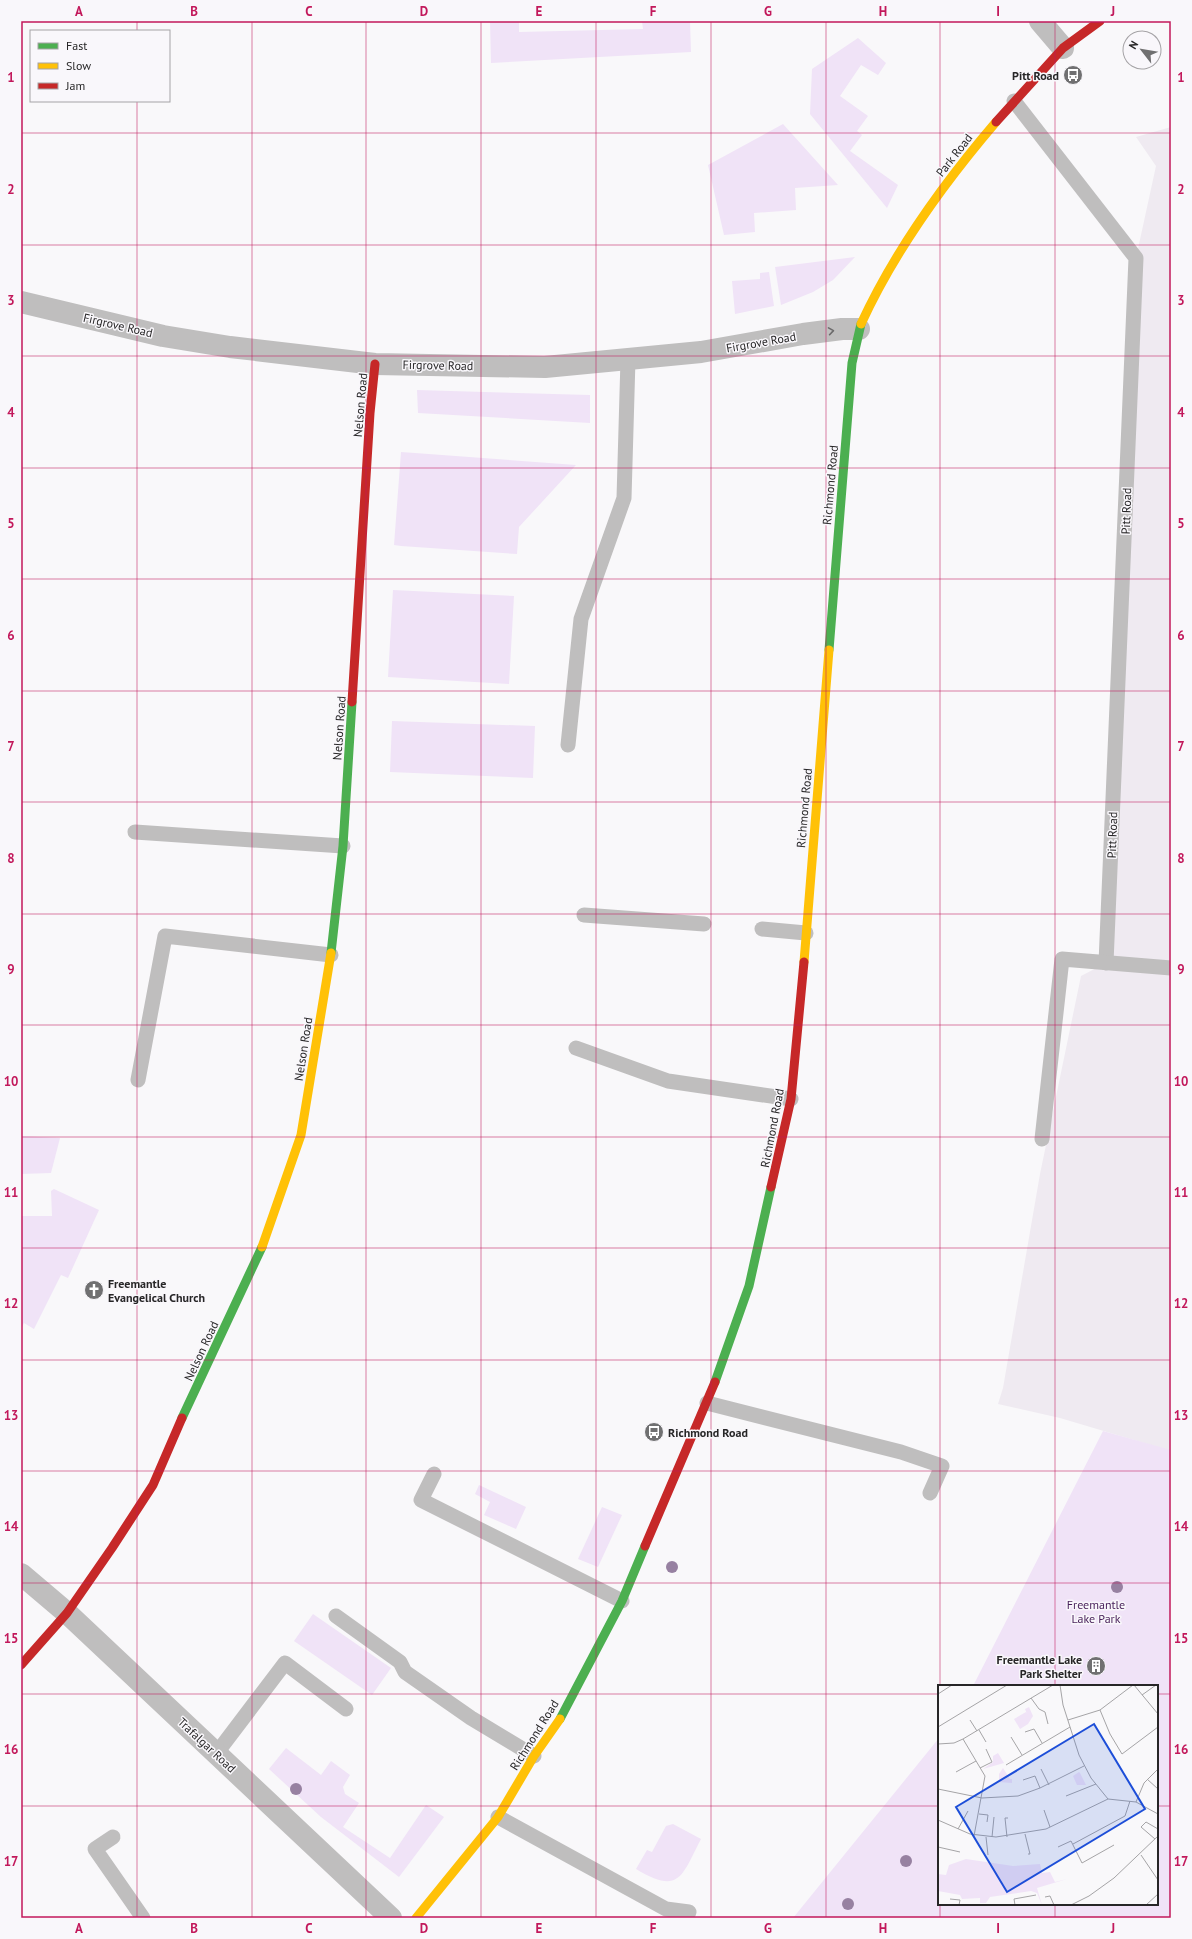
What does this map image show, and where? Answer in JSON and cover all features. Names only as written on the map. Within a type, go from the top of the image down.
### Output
[{"type":"street","points":[[1040,21],[1063,48]]},
{"type":"street","name":"Park Road","points":[[859,329],[878,287],[931,204],[966,157],[1014,101],[1063,48],[1100,21]]},
{"type":"street","name":"Firgrove Road","points":[[21,302],[171,337],[230,347],[375,364],[545,367],[701,352],[803,334],[859,329]]},
{"type":"street","name":"Richmond Road","points":[[416,1918],[481,1840],[498,1817],[534,1756],[561,1717],[622,1601],[707,1404],[749,1286],[791,1099],[806,933],[851,371],[859,329]]},
{"type":"street","name":"Nelson Road","points":[[21,1665],[67,1614],[153,1485],[177,1429],[267,1237],[301,1135],[331,955],[343,846],[370,413],[375,364]]},
{"type":"street","name":"Trafalgar Road","points":[[21,1574],[67,1614],[391,1918]]},
{"type":"lane","name":"Pitt Road","points":[[1014,101],[1136,258],[1106,963]]},
{"type":"lane","points":[[568,744],[581,619],[624,498],[628,359]]},
{"type":"lane","points":[[135,832],[343,846]]},
{"type":"lane","points":[[584,915],[704,924]]},
{"type":"lane","points":[[762,929],[806,933]]},
{"type":"lane","points":[[138,1080],[165,936],[331,955]]},
{"type":"lane","points":[[1042,1139],[1062,959],[1171,968]]},
{"type":"lane","points":[[576,1048],[668,1081],[791,1099]]},
{"type":"lane","points":[[707,1404],[901,1452],[942,1466],[930,1494]]},
{"type":"lane","points":[[434,1474],[421,1500],[622,1601]]},
{"type":"lane","points":[[336,1616],[400,1662],[405,1672],[471,1718],[534,1756]]},
{"type":"lane","points":[[216,1754],[285,1663],[346,1709]]},
{"type":"lane","points":[[498,1817],[666,1909],[689,1912]]},
{"type":"lane","points":[[113,1837],[94,1849],[143,1918]]},
{"type":"shaded area","points":[[1171,127],[1171,1451],[1060,1418],[998,1404],[1003,1388],[1040,1174],[1081,976],[1106,963],[1136,258],[1156,166],[1136,137]]},
{"type":"green space","points":[[490,21],[519,21],[519,32],[643,29],[642,21],[690,21],[691,52],[491,63]]},
{"type":"green space","points":[[858,38],[886,63],[878,75],[861,65],[840,96],[868,116],[857,131],[862,135],[850,151],[898,185],[887,208],[810,114],[812,69]]},
{"type":"green space","points":[[783,124],[838,185],[795,188],[796,210],[754,213],[755,232],[724,235],[708,165]]},
{"type":"green space","points":[[855,257],[833,280],[813,292],[781,305],[775,267]]},
{"type":"green space","points":[[769,272],[774,306],[735,314],[732,281],[760,279],[760,273]]},
{"type":"green space","points":[[417,390],[590,395],[590,423],[418,413]]},
{"type":"green space","points":[[401,452],[576,465],[519,527],[517,554],[401,546],[394,545]]},
{"type":"green space","points":[[393,590],[514,596],[509,684],[388,677]]},
{"type":"green space","points":[[392,721],[535,726],[533,778],[390,772]]},
{"type":"green space","points":[[21,1136],[60,1138],[51,1173],[21,1174]]},
{"type":"green space","points":[[54,1189],[99,1210],[68,1278],[61,1275],[34,1329],[24,1323],[21,1329],[21,1216],[52,1216],[51,1191]]},
{"type":"green space","name":"Freemantle Lake Park","points":[[1103,1431],[1171,1450],[1171,1918],[793,1918],[938,1739],[938,1905],[1158,1905],[1158,1685],[974,1685]]},
{"type":"green space","points":[[479,1485],[526,1507],[516,1529],[484,1515],[490,1502],[475,1494]]},
{"type":"green space","points":[[602,1507],[622,1515],[598,1567],[578,1559]]},
{"type":"green space","points":[[313,1614],[391,1668],[372,1695],[294,1641]]},
{"type":"green space","points":[[286,1748],[321,1775],[331,1761],[350,1775],[343,1787],[345,1794],[359,1803],[343,1827],[390,1858],[426,1805],[444,1817],[399,1877],[321,1817],[269,1769]]},
{"type":"green space","points":[[673,1824],[701,1839],[684,1871],[678,1878],[671,1881],[662,1881],[636,1869],[647,1850],[652,1852],[666,1826]]},
{"type":"traffic: fast","points":[[829,650],[852,363],[861,324]]},
{"type":"traffic: fast","points":[[331,953],[343,846],[352,702]]},
{"type":"traffic: fast","points":[[715,1382],[749,1286],[771,1187]]},
{"type":"traffic: fast","points":[[182,1418],[262,1247]]},
{"type":"traffic: fast","points":[[560,1719],[622,1601],[645,1546]]},
{"type":"traffic: slow","points":[[861,324],[889,270],[921,218],[957,169],[996,122]]},
{"type":"traffic: slow","points":[[804,962],[829,650]]},
{"type":"traffic: slow","points":[[262,1247],[301,1135],[331,953]]},
{"type":"traffic: slow","points":[[416,1918],[498,1817],[534,1756],[560,1719]]},
{"type":"traffic: jam","points":[[996,122],[1063,48],[1100,21]]},
{"type":"traffic: jam","points":[[352,702],[370,413],[375,364]]},
{"type":"traffic: jam","points":[[771,1187],[791,1099],[804,962]]},
{"type":"traffic: jam","points":[[645,1546],[715,1382]]},
{"type":"traffic: jam","points":[[21,1665],[67,1613],[112,1548],[153,1485],[182,1418]]},
{"type":"place","name":"Pitt Road","points":[[1073,75]]},
{"type":"place","name":"Freemantle Evangelical Church","points":[[94,1290]]},
{"type":"place","name":"Richmond Road","points":[[654,1432]]},
{"type":"place","name":"Freemantle Lake Park Shelter","points":[[1096,1666]]}]
